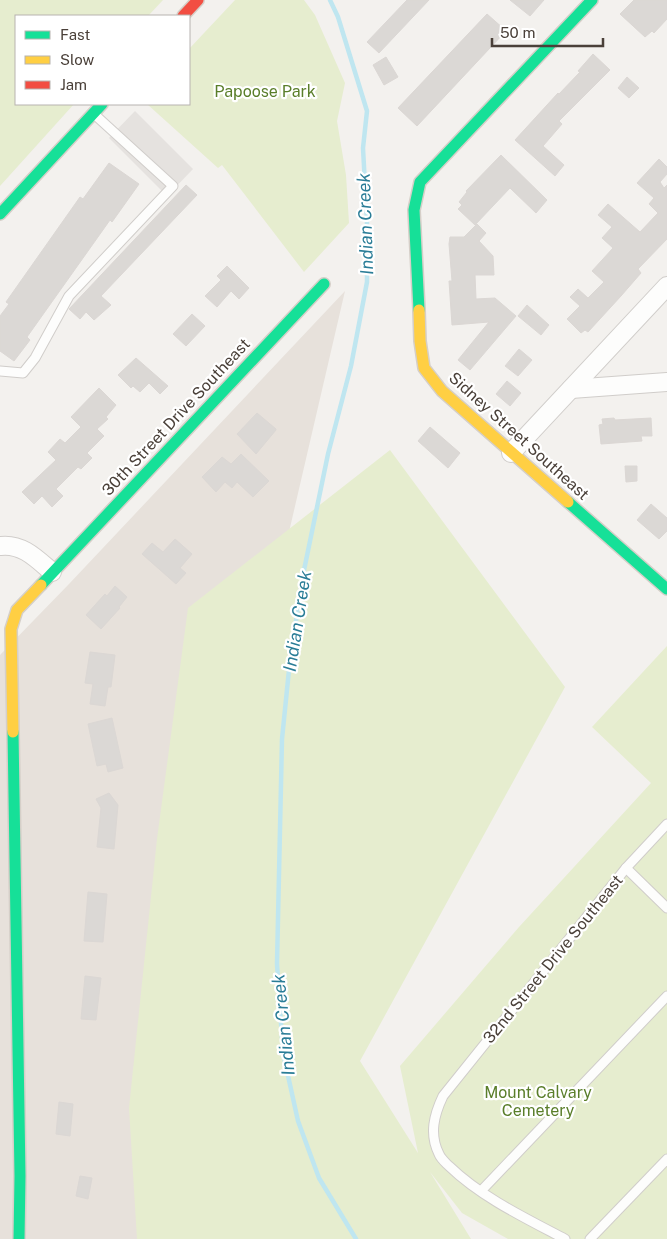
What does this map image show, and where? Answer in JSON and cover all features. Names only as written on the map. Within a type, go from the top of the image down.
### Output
[{"type":"street","points":[[185,14],[198,0]]},
{"type":"street","name":"Sidney Street Southeast","points":[[592,0],[420,182],[414,210],[420,341],[424,368],[442,391],[667,589]]},
{"type":"street","points":[[0,214],[101,105]]},
{"type":"street","name":"30th Street Drive Southeast","points":[[19,1239],[20,1166],[11,629],[17,610],[324,284]]},
{"type":"street","points":[[511,453],[667,286]]},
{"type":"street","points":[[571,389],[667,382]]},
{"type":"street","points":[[0,546],[8,545],[29,553],[52,572]]},
{"type":"lane","points":[[0,371],[23,373],[35,358],[69,296],[173,186],[94,114]]},
{"type":"lane","name":"32nd Street Drive Southeast","points":[[565,1239],[504,1206],[459,1176],[439,1156],[432,1134],[436,1111],[443,1096],[626,868],[667,824]]},
{"type":"lane","points":[[626,868],[667,908]]},
{"type":"lane","points":[[481,1191],[667,996]]},
{"type":"lane","points":[[590,1239],[667,1159]]},
{"type":"shaded area","points":[[135,111],[193,169],[167,196],[109,138]]},
{"type":"shaded area","points":[[345,291],[266,631],[267,1239],[0,1239],[0,655]]},
{"type":"green space","points":[[0,0],[163,0],[149,15],[15,15],[15,105],[73,105],[0,186]]},
{"type":"green space","name":"Papoose Park","points":[[235,0],[304,0],[315,15],[345,83],[337,121],[346,175],[349,223],[304,272],[222,165],[218,168],[148,105],[190,105],[190,48]]},
{"type":"green space","name":"Mount Calvary Cemetery","points":[[390,450],[565,687],[360,1061],[418,1153],[400,1066],[519,927],[651,783],[592,727],[667,646],[667,1239],[508,1239],[462,1213],[430,1172],[471,1239],[137,1239],[129,1108],[157,839],[188,608]]},
{"type":"building","points":[[407,0],[429,0],[379,53],[367,42]]},
{"type":"building","points":[[510,0],[544,0],[530,16]]},
{"type":"building","points":[[634,0],[667,0],[667,19],[654,33],[652,31],[645,37],[620,14]]},
{"type":"building","points":[[487,14],[504,29],[502,31],[504,33],[417,126],[398,108]]},
{"type":"building","points":[[593,54],[610,70],[559,121],[562,124],[543,146],[564,165],[555,176],[515,140],[580,72],[578,71]]},
{"type":"building","points":[[386,57],[398,77],[384,85],[373,65]]},
{"type":"building","points":[[627,77],[639,88],[629,98],[618,88]]},
{"type":"building","points":[[501,155],[547,200],[536,213],[510,188],[475,225],[458,209],[462,205],[459,202],[466,191]]},
{"type":"building","points":[[659,159],[667,167],[667,174],[660,182],[664,188],[667,185],[667,239],[638,269],[641,273],[621,296],[588,332],[585,330],[581,333],[567,319],[580,306],[570,297],[578,289],[588,298],[604,282],[592,271],[613,248],[602,238],[612,227],[598,215],[608,204],[640,232],[658,213],[649,204],[654,198],[637,183]]},
{"type":"building","points":[[109,163],[139,184],[112,222],[110,220],[27,337],[30,340],[14,361],[0,351],[0,316],[9,304],[6,302],[80,197],[83,199]]},
{"type":"building","points":[[186,185],[197,195],[101,296],[111,305],[94,320],[86,312],[80,319],[69,309]]},
{"type":"building","points":[[477,224],[486,233],[479,241],[493,256],[494,275],[475,275],[476,299],[495,298],[516,316],[470,370],[458,360],[489,322],[452,325],[449,281],[452,281],[449,244],[450,237],[464,237]]},
{"type":"building","points":[[227,266],[249,288],[239,299],[231,291],[217,307],[205,296],[221,280],[217,276]]},
{"type":"building","points":[[527,305],[549,325],[541,335],[518,316]]},
{"type":"building","points":[[192,314],[205,326],[186,346],[173,334]]},
{"type":"building","points":[[519,349],[532,360],[518,376],[505,366]]},
{"type":"building","points":[[136,358],[168,386],[160,394],[149,383],[140,392],[133,386],[131,388],[118,375]]},
{"type":"building","points":[[507,381],[521,393],[510,406],[496,394]]},
{"type":"building","points":[[99,388],[116,405],[106,417],[108,419],[97,429],[104,436],[87,453],[92,458],[81,469],[78,467],[56,489],[63,496],[52,507],[42,496],[34,504],[22,492],[56,460],[48,452],[60,439],[65,443],[81,427],[71,417]]},
{"type":"building","points":[[257,413],[276,430],[256,454],[237,434]]},
{"type":"building","points":[[614,418],[615,420],[651,418],[652,436],[641,436],[642,441],[601,444],[599,425],[603,424],[602,419]]},
{"type":"building","points":[[430,427],[460,453],[448,468],[418,441]]},
{"type":"building","points":[[241,454],[269,481],[253,497],[237,482],[232,488],[225,482],[216,492],[202,477],[222,457],[231,464]]},
{"type":"building","points":[[625,466],[637,466],[637,481],[626,482]]},
{"type":"building","points":[[651,504],[667,518],[667,531],[659,539],[637,520]]},
{"type":"building","points":[[175,539],[192,554],[180,568],[186,573],[176,584],[142,554],[152,543],[163,552]]},
{"type":"building","points":[[115,586],[127,597],[120,608],[101,629],[86,615]]},
{"type":"building","points":[[90,652],[115,655],[111,687],[108,687],[105,706],[90,704],[93,684],[85,683]]},
{"type":"building","points":[[112,718],[123,768],[108,772],[106,764],[97,766],[88,724]]},
{"type":"building","points":[[109,793],[118,805],[114,849],[97,847],[101,808],[96,799]]},
{"type":"building","points":[[88,892],[107,894],[103,942],[84,941]]},
{"type":"building","points":[[85,976],[101,978],[96,1020],[81,1019]]},
{"type":"building","points":[[59,1102],[73,1104],[70,1136],[56,1134]]},
{"type":"building","points":[[80,1176],[92,1178],[88,1199],[76,1196]]},
{"type":"waterway","name":"Indian Creek","points":[[330,0],[338,17],[367,111],[363,148],[367,222],[367,282],[351,366],[328,454],[303,575],[290,660],[282,739],[277,964],[283,1053],[298,1121],[319,1178],[356,1239]]},
{"type":"traffic: fast","points":[[419,310],[414,210],[420,182],[592,0]]},
{"type":"traffic: fast","points":[[0,214],[101,105]]},
{"type":"traffic: fast","points":[[41,585],[324,284]]},
{"type":"traffic: fast","points":[[568,502],[667,589]]},
{"type":"traffic: fast","points":[[13,732],[20,1176],[19,1239]]},
{"type":"traffic: slow","points":[[419,310],[420,341],[424,368],[442,391],[568,502]]},
{"type":"traffic: slow","points":[[13,732],[11,629],[17,610],[41,585]]},
{"type":"traffic: jam","points":[[184,15],[198,0]]}]
